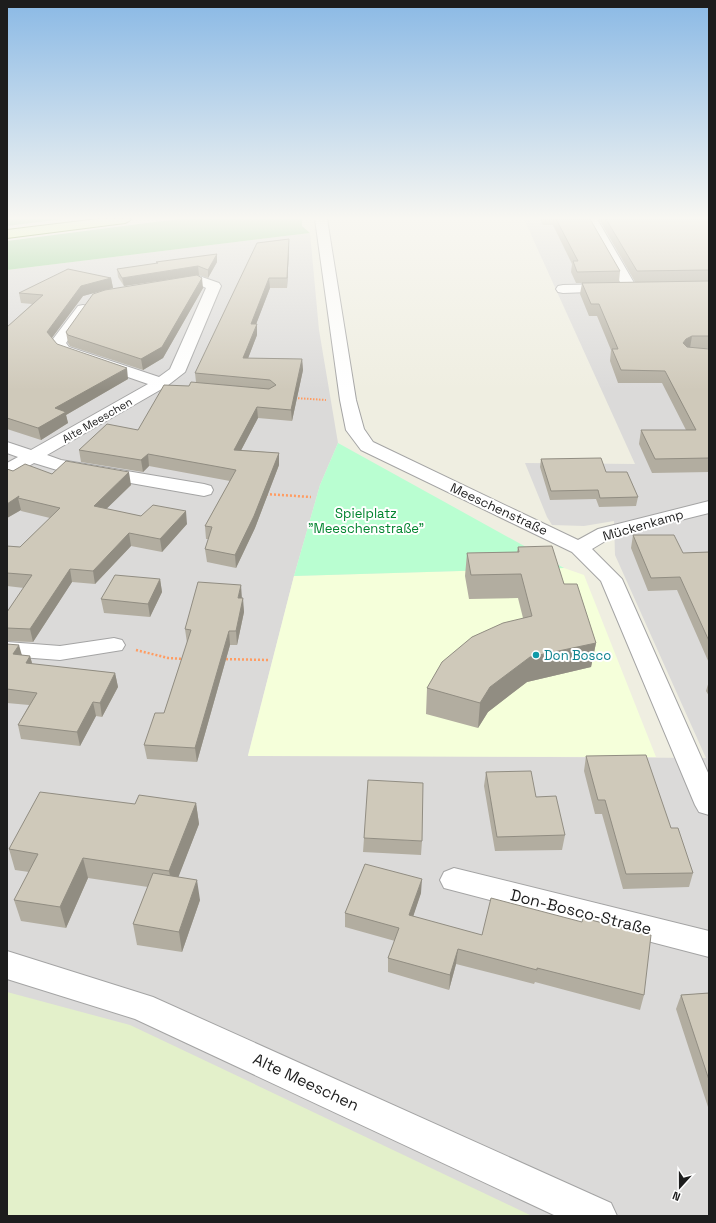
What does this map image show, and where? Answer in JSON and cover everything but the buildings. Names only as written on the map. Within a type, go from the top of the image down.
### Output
[{"type":"street","name":"Meeschenstraße","points":[[330,276],[348,400],[355,430],[368,446],[390,458],[579,548],[611,579],[709,805]]},
{"type":"street","points":[[563,289],[635,288],[627,276]]},
{"type":"street","name":"Alte Meeschen","points":[[7,471],[161,383],[177,372],[214,286],[199,280],[162,286]]},
{"type":"street","points":[[89,300],[58,343],[64,350],[161,383]]},
{"type":"street","points":[[7,447],[33,457],[58,464],[204,490]]},
{"type":"street","name":"Mückenkamp","points":[[579,548],[605,533],[709,507]]},
{"type":"street","points":[[7,649],[60,653],[114,644]]},
{"type":"street","name":"Don-Bosco-Straße","points":[[454,880],[709,944]]},
{"type":"street","name":"Alte Meeschen","points":[[7,965],[142,1007],[598,1216]]},
{"type":"path","points":[[294,397],[348,400]]},
{"type":"path","points":[[265,494],[311,498]]},
{"type":"path","points":[[114,644],[168,658],[191,659]]},
{"type":"path","points":[[214,659],[268,660]]},
{"type":"shaded area","points":[[7,276],[314,276],[319,330],[338,443],[320,485],[294,576],[248,755],[706,758],[615,555],[614,521],[584,526],[552,525],[547,517],[525,463],[635,464],[550,276],[709,276],[709,1216],[7,1216],[7,316],[9,315],[7,314]]},
{"type":"shaded area","points":[[564,568],[584,575],[656,757],[248,756],[294,576]]},
{"type":"shaded area","points":[[7,992],[130,1025],[532,1216],[7,1216]]},
{"type":"green space","name":"Spielplatz \"Meeschenstraße\"","points":[[338,443],[564,568],[294,576],[320,485]]},
{"type":"place","name":"Don Bosco","points":[[536,655]]}]
